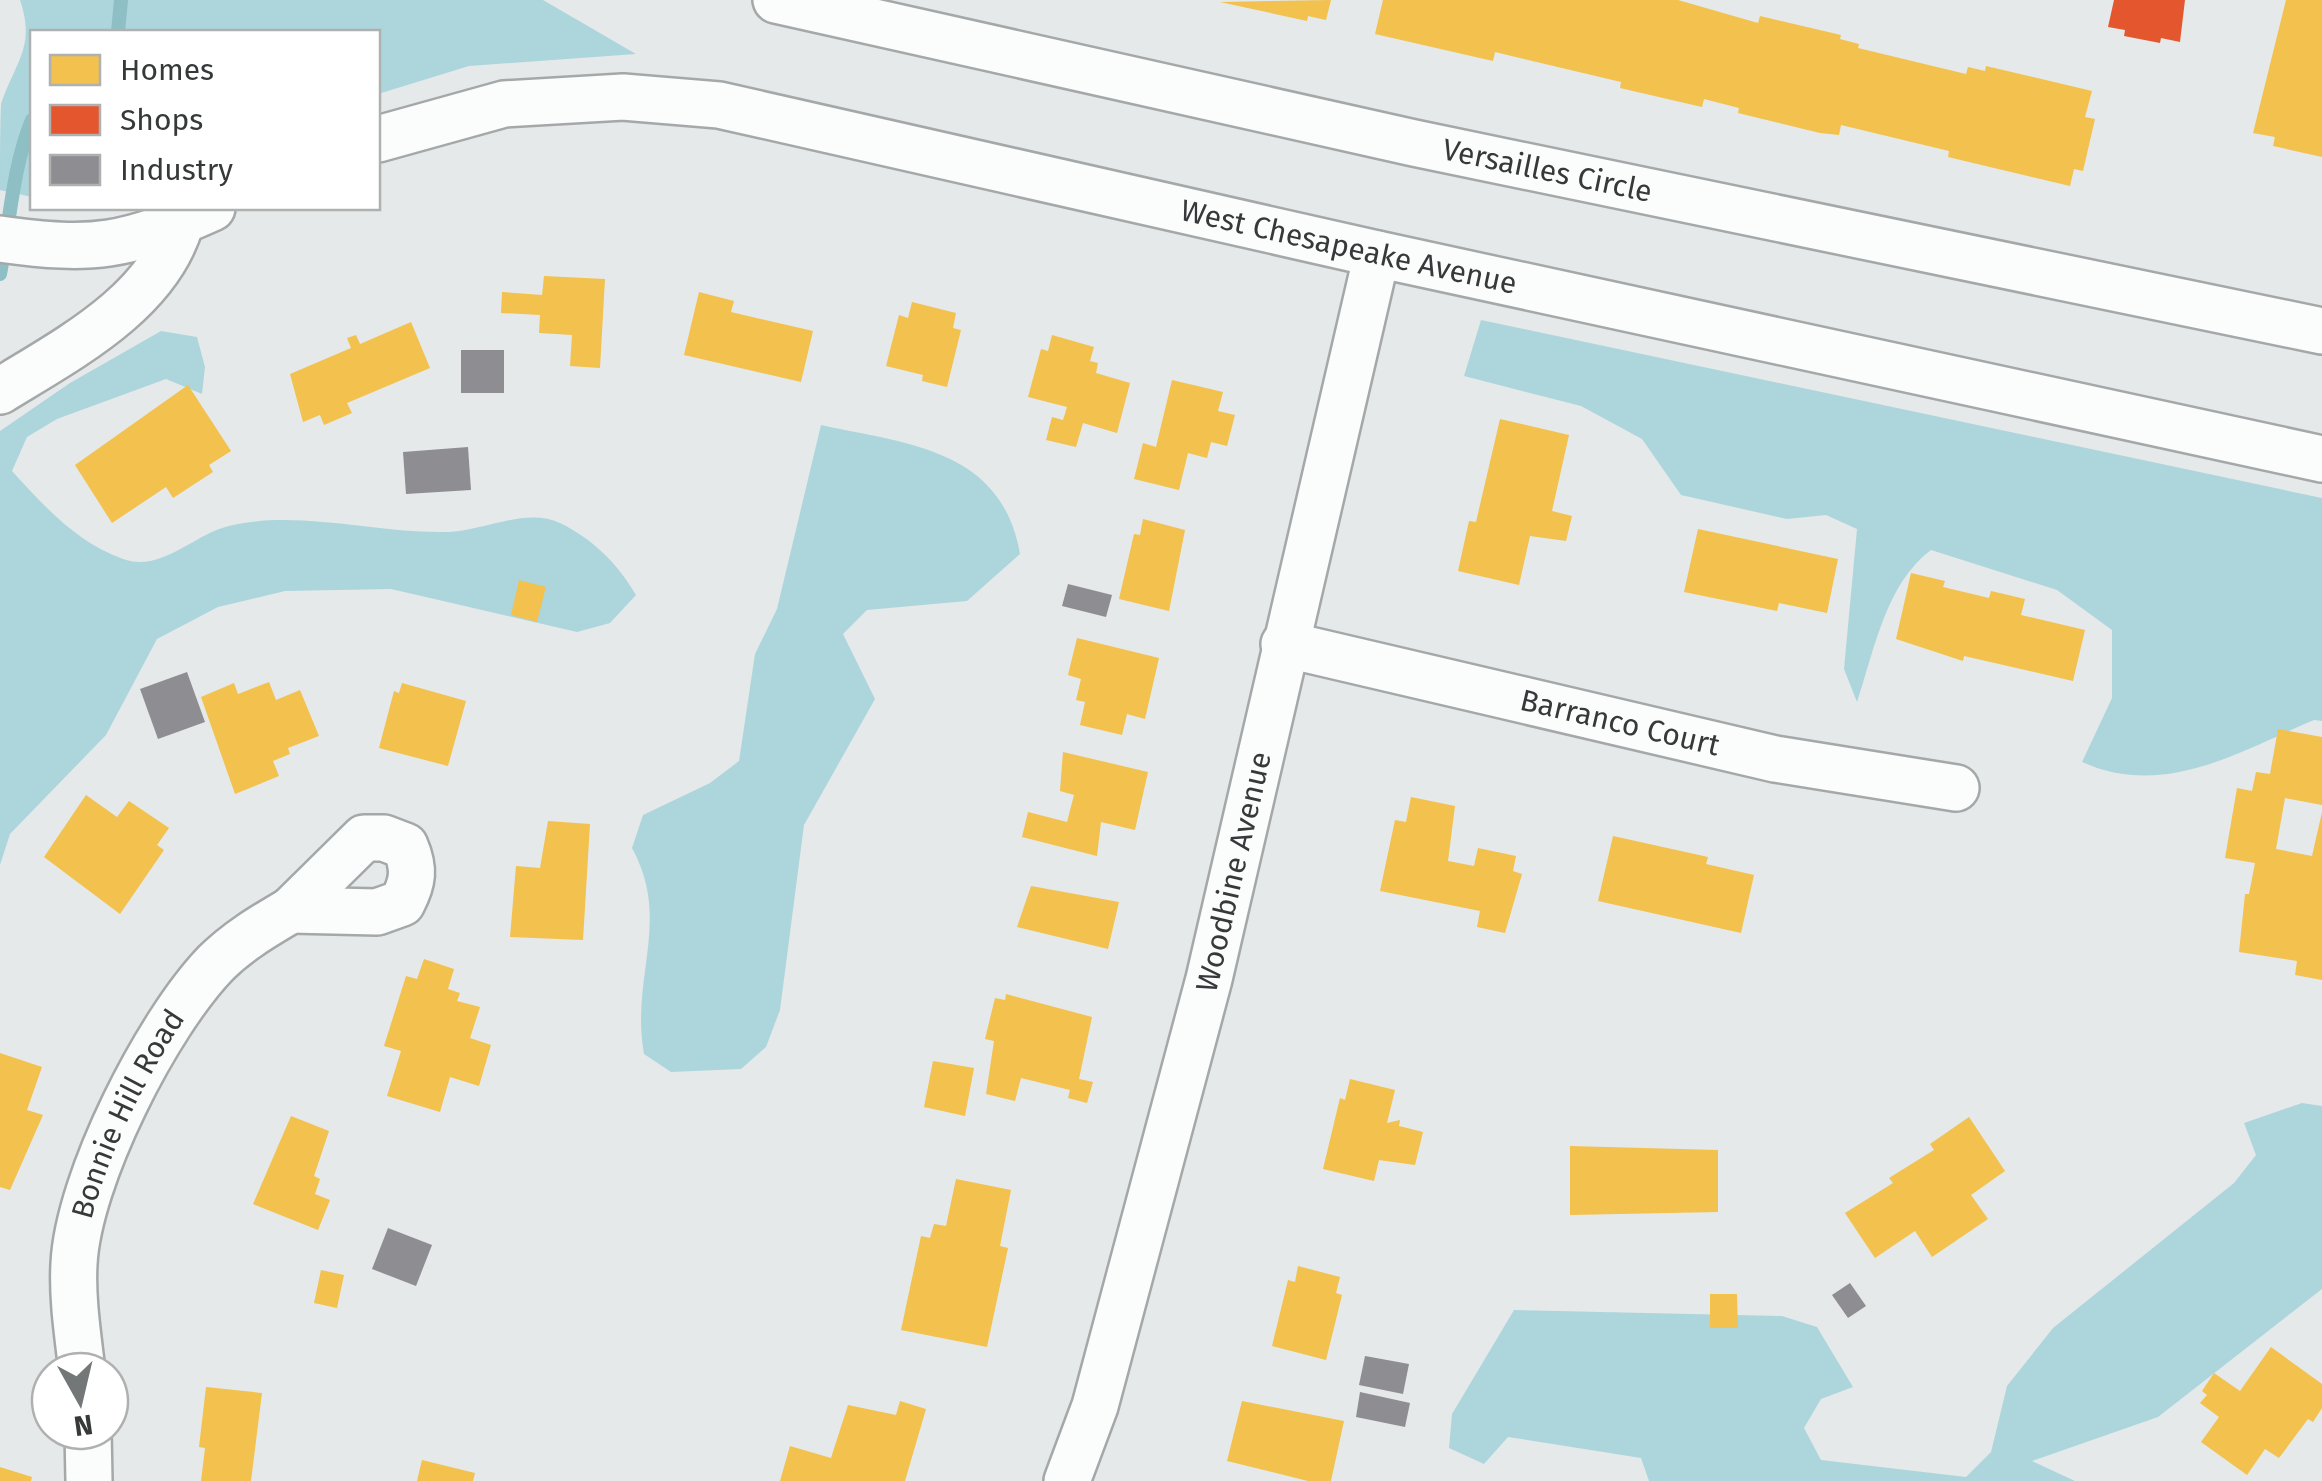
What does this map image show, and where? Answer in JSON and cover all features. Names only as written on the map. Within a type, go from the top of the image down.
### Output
[{"type":"street","name":"Versailles Circle","points":[[776,0],[1414,143],[2322,331]]},
{"type":"street","name":"West Chesapeake Avenue","points":[[380,138],[504,104],[623,96],[719,105],[1377,254],[2322,460]]},
{"type":"street","points":[[17,241],[98,248],[196,215]]},
{"type":"street","points":[[0,391],[81,341],[142,288],[171,256],[196,215]]},
{"type":"street","name":"Woodbine Avenue","points":[[1067,1481],[1095,1406],[1209,979],[1377,254]]},
{"type":"street","name":"Barranco Court","points":[[1284,644],[1776,759],[1956,788]]},
{"type":"street","name":"Bonnie Hill Road","points":[[81,1351],[74,1263],[90,1182],[163,1032],[214,965],[248,935],[290,910]]},
{"type":"street","points":[[88,1451],[89,1481]]},
{"type":"shaded area","points":[[20,0],[543,0],[636,54],[469,66],[380,93],[380,30],[30,30],[30,197],[0,190],[1,104],[22,54],[24,16]]},
{"type":"shaded area","points":[[1481,320],[2322,498],[2322,721],[2314,720],[2200,767],[2171,773],[2142,776],[2082,762],[2112,698],[2112,630],[2057,590],[1931,550],[1903,580],[1892,599],[1857,702],[1844,669],[1857,529],[1826,515],[1787,519],[1681,495],[1642,439],[1581,406],[1464,376]]},
{"type":"shaded area","points":[[161,331],[197,337],[205,367],[202,394],[166,379],[57,419],[27,437],[12,471],[62,522],[106,552],[137,562],[151,561],[216,530],[256,521],[310,521],[448,532],[519,519],[547,519],[594,545],[636,595],[610,623],[577,632],[391,589],[285,591],[218,607],[157,639],[106,735],[10,834],[0,865],[0,431],[70,383]]},
{"type":"shaded area","points":[[821,425],[917,446],[972,472],[994,492],[1010,519],[1020,554],[967,601],[867,610],[843,634],[875,699],[804,825],[780,1010],[766,1047],[741,1069],[671,1072],[644,1054],[641,1026],[649,900],[632,848],[643,815],[710,783],[739,761],[755,654],[777,609]]},
{"type":"shaded area","points":[[2302,1103],[2322,1106],[2322,1289],[2158,1417],[2032,1461],[2075,1481],[1649,1481],[1641,1458],[1508,1437],[1484,1464],[1449,1448],[1452,1414],[1514,1310],[1782,1316],[1817,1327],[1853,1387],[1821,1399],[1804,1428],[1821,1460],[1966,1477],[1991,1452],[2007,1386],[2053,1328],[2234,1183],[2256,1155],[2244,1123]]},
{"type":"building: Homes","points":[[1331,0],[1326,20],[1308,16],[1307,21],[1220,2]]},
{"type":"building: Homes","points":[[1383,0],[1678,0],[1758,23],[1760,16],[1841,35],[1840,39],[1859,44],[1858,48],[1966,74],[1968,67],[1985,71],[1986,66],[2092,91],[2085,117],[2095,119],[2083,171],[2074,169],[2070,186],[1948,157],[1949,151],[1841,125],[1839,135],[1820,133],[1738,113],[1739,108],[1704,99],[1702,107],[1620,88],[1621,82],[1495,52],[1493,61],[1375,34]]},
{"type":"building: Homes","points":[[2286,0],[2322,0],[2322,157],[2273,146],[2275,137],[2253,133]]},
{"type":"building: Homes","points":[[544,276],[605,279],[600,368],[570,366],[572,335],[539,333],[540,315],[501,313],[502,292],[542,295]]},
{"type":"building: Homes","points":[[699,292],[734,301],[731,312],[813,331],[801,382],[684,355]]},
{"type":"building: Homes","points":[[912,302],[956,313],[953,328],[961,330],[947,387],[922,381],[923,375],[886,366],[899,315],[908,318]]},
{"type":"building: Homes","points":[[411,322],[430,368],[347,403],[352,413],[324,425],[320,415],[303,422],[290,374],[351,348],[347,338],[356,335],[360,344]]},
{"type":"building: Homes","points":[[1052,335],[1094,347],[1090,361],[1098,363],[1096,373],[1130,383],[1117,433],[1083,423],[1076,447],[1046,440],[1052,417],[1063,420],[1067,407],[1028,397],[1041,349],[1048,351]]},
{"type":"building: Homes","points":[[1172,380],[1223,392],[1218,411],[1235,415],[1227,446],[1211,442],[1207,458],[1188,453],[1179,490],[1134,479],[1143,443],[1156,447]]},
{"type":"building: Homes","points":[[188,385],[231,451],[209,465],[213,472],[173,498],[166,487],[112,523],[75,465]]},
{"type":"building: Homes","points":[[1500,419],[1569,435],[1552,511],[1572,516],[1566,541],[1530,536],[1519,585],[1458,571],[1469,521],[1476,522]]},
{"type":"building: Homes","points":[[1143,519],[1185,530],[1169,611],[1119,599],[1134,534],[1140,535]]},
{"type":"building: Homes","points":[[1698,529],[1838,559],[1827,613],[1779,603],[1777,611],[1684,592]]},
{"type":"building: Homes","points":[[1911,573],[1945,581],[1943,587],[1989,598],[1991,591],[2025,599],[2021,615],[2085,630],[2073,681],[1964,656],[1963,661],[1896,639]]},
{"type":"building: Homes","points":[[519,580],[546,587],[537,622],[511,615]]},
{"type":"building: Homes","points":[[1077,638],[1159,658],[1145,719],[1127,714],[1122,735],[1080,725],[1085,702],[1076,700],[1081,679],[1068,675]]},
{"type":"building: Homes","points":[[269,682],[276,700],[300,690],[319,736],[288,748],[290,754],[273,761],[279,776],[235,794],[201,697],[234,683],[238,694]]},
{"type":"building: Homes","points":[[402,683],[466,701],[448,766],[379,748],[394,691],[399,693]]},
{"type":"building: Homes","points":[[2278,729],[2322,737],[2322,805],[2285,798],[2276,849],[2312,856],[2322,812],[2322,980],[2295,975],[2297,961],[2239,952],[2245,894],[2249,894],[2255,863],[2225,858],[2237,788],[2252,791],[2256,772],[2270,774]]},
{"type":"building: Homes","points":[[1063,752],[1148,772],[1135,830],[1101,822],[1097,856],[1022,837],[1028,812],[1067,822],[1074,795],[1060,791]]},
{"type":"building: Homes","points":[[86,795],[117,817],[129,801],[169,828],[157,845],[164,850],[120,914],[44,857]]},
{"type":"building: Homes","points":[[1411,797],[1455,806],[1448,861],[1474,866],[1478,848],[1516,856],[1513,871],[1522,874],[1505,933],[1477,927],[1480,911],[1380,891],[1395,820],[1406,822]]},
{"type":"building: Homes","points":[[548,821],[590,824],[583,940],[510,937],[516,866],[540,868]]},
{"type":"building: Homes","points":[[1613,836],[1708,857],[1706,864],[1754,875],[1741,933],[1598,901]]},
{"type":"building: Homes","points":[[1031,886],[1119,902],[1108,949],[1017,927]]},
{"type":"building: Homes","points":[[424,959],[454,969],[448,989],[460,993],[457,1001],[480,1007],[470,1038],[491,1045],[479,1086],[450,1077],[440,1112],[387,1096],[401,1051],[384,1046],[406,976],[417,979]]},
{"type":"building: Homes","points":[[1006,994],[1092,1017],[1079,1079],[1093,1082],[1087,1103],[1068,1098],[1070,1090],[1021,1078],[1015,1101],[986,1094],[994,1041],[985,1039],[995,998],[1005,1000]]},
{"type":"building: Homes","points":[[0,1053],[42,1067],[27,1110],[43,1115],[10,1190],[0,1187]]},
{"type":"building: Homes","points":[[933,1061],[974,1068],[965,1116],[924,1107]]},
{"type":"building: Homes","points":[[1350,1079],[1395,1090],[1387,1123],[1400,1120],[1399,1126],[1423,1132],[1415,1165],[1379,1160],[1374,1181],[1323,1169],[1340,1098],[1345,1100]]},
{"type":"building: Homes","points":[[291,1116],[329,1131],[314,1176],[320,1179],[315,1194],[330,1200],[318,1230],[253,1204]]},
{"type":"building: Homes","points":[[1969,1117],[2005,1171],[1971,1195],[1988,1219],[1932,1257],[1915,1231],[1875,1258],[1845,1213],[1893,1183],[1889,1178],[1934,1150],[1930,1144]]},
{"type":"building: Homes","points":[[1570,1146],[1718,1150],[1718,1212],[1570,1215]]},
{"type":"building: Homes","points":[[956,1179],[1011,1190],[1000,1246],[1008,1248],[987,1347],[901,1330],[921,1236],[930,1238],[934,1224],[946,1226]]},
{"type":"building: Homes","points":[[1298,1266],[1340,1277],[1336,1293],[1342,1295],[1326,1360],[1272,1346],[1288,1280],[1295,1282]]},
{"type":"building: Homes","points":[[321,1270],[344,1275],[337,1308],[314,1303]]},
{"type":"building: Homes","points":[[1710,1294],[1737,1294],[1738,1328],[1710,1328]]},
{"type":"building: Homes","points":[[2271,1347],[2322,1384],[2322,1408],[2313,1422],[2308,1419],[2279,1458],[2265,1449],[2247,1475],[2201,1442],[2219,1417],[2200,1403],[2207,1395],[2202,1391],[2214,1373],[2240,1391]]},
{"type":"building: Homes","points":[[206,1387],[262,1393],[251,1481],[201,1481],[205,1448],[199,1447]]},
{"type":"building: Homes","points":[[900,1401],[926,1409],[905,1481],[780,1481],[790,1446],[831,1458],[848,1405],[896,1415]]},
{"type":"building: Homes","points":[[1242,1401],[1344,1421],[1331,1481],[1308,1481],[1227,1461]]},
{"type":"building: Homes","points":[[422,1460],[475,1473],[473,1481],[417,1481]]},
{"type":"building: Homes","points":[[0,1467],[32,1477],[31,1481],[0,1481]]},
{"type":"building: Shops","points":[[2114,0],[2185,0],[2180,42],[2161,38],[2160,43],[2124,36],[2125,30],[2108,27]]},
{"type":"building: Industry","points":[[461,350],[504,350],[504,393],[461,393]]},
{"type":"building: Industry","points":[[468,447],[471,490],[406,494],[403,452]]},
{"type":"building: Industry","points":[[1068,584],[1112,595],[1106,617],[1062,606]]},
{"type":"building: Industry","points":[[187,672],[205,722],[158,739],[140,689]]},
{"type":"building: Industry","points":[[388,1228],[432,1245],[416,1286],[372,1269]]},
{"type":"building: Industry","points":[[1850,1283],[1866,1306],[1848,1318],[1832,1295]]},
{"type":"building: Industry","points":[[1365,1356],[1409,1364],[1403,1394],[1359,1385]]},
{"type":"building: Industry","points":[[1360,1392],[1410,1403],[1405,1427],[1356,1417]]},
{"type":"waterway","points":[[118,30],[121,0]]},
{"type":"waterway","points":[[0,274],[16,177],[30,125]]}]
